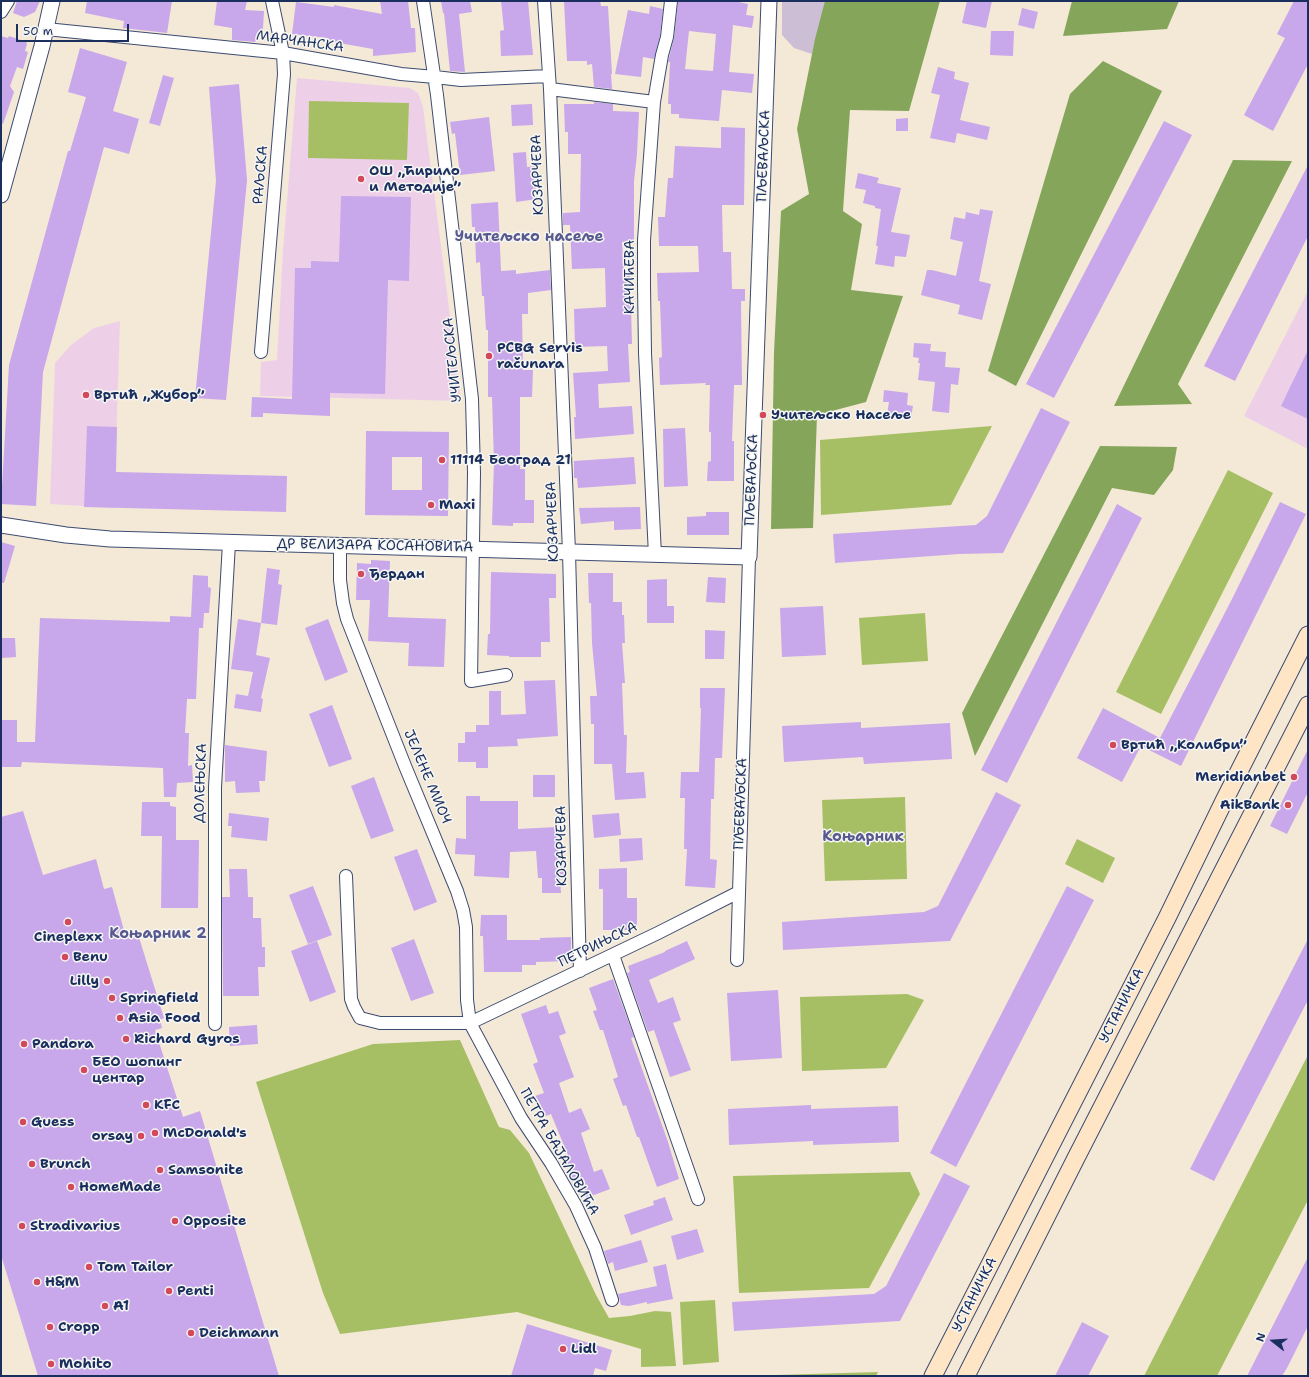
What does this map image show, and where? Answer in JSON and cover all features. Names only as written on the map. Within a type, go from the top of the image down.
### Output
[{"type":"main road","name":"УСТАНИЧКА","points":[[933,1376],[1167,918],[1308,635]]},
{"type":"main road","name":"УСТАНИЧКА","points":[[966,1376],[1308,705]]},
{"type":"street","points":[[1,12],[8,1]]},
{"type":"street","points":[[1,195],[46,29],[52,1]]},
{"type":"street","name":"РАЉСКА","points":[[261,352],[284,74],[283,53],[272,1]]},
{"type":"street","name":"УЧИТЕЉСКА","points":[[423,1],[435,77],[472,399],[474,445],[474,549],[471,681],[506,675]]},
{"type":"street","name":"КОЗАРЧЕВА","points":[[544,1],[550,89],[570,552],[580,971]]},
{"type":"street","name":"КАЧИЋЕВА","points":[[654,555],[645,353],[644,286],[646,206],[654,102],[671,1]]},
{"type":"street","name":"ПЉЕВАЉСКА","points":[[737,960],[749,557],[769,1]]},
{"type":"street","name":"МАРЧАНСКА","points":[[46,29],[283,53],[401,74],[461,80],[549,76]]},
{"type":"street","points":[[550,89],[654,102]]},
{"type":"street","name":"ДР ВЕЛИЗАРА КОСАНОВИЋА","points":[[1,525],[92,538],[749,557]]},
{"type":"street","name":"ДОЛЕЊСКА","points":[[215,1024],[215,787],[229,543]]},
{"type":"street","name":"ЈЕЛЕНЕ МИОЧ","points":[[340,546],[340,580],[347,619],[405,766],[454,884],[463,910],[466,927],[467,1000],[470,1023]]},
{"type":"street","points":[[346,876],[351,999],[360,1018],[380,1023],[470,1023]]},
{"type":"street","name":"ПЕТРИЊСКА","points":[[470,1023],[613,955],[739,892]]},
{"type":"street","points":[[613,955],[698,1199]]},
{"type":"street","name":"ПЕТРА БАЈАЛОВИЋА","points":[[470,1023],[521,1118],[551,1163],[576,1206],[595,1248],[612,1300]]},
{"type":"shaded area","points":[[782,1],[826,1],[812,54],[794,48],[782,35]]},
{"type":"shaded area","name":"ОШ „Ћирило и Методије”","points":[[297,78],[410,88],[418,93],[423,107],[461,401],[260,396],[261,362],[277,360],[283,251]]},
{"type":"shaded area","points":[[1308,291],[1308,449],[1244,416]]},
{"type":"shaded area","name":"Вртић „Жубор”","points":[[120,321],[114,508],[50,504],[55,363],[71,345],[94,328]]},
{"type":"green space","points":[[825,1],[940,1],[909,111],[850,110],[843,211],[862,224],[851,290],[903,296],[866,402],[817,415],[813,528],[771,529],[774,352],[781,211],[809,194],[797,129],[815,39]]},
{"type":"green space","points":[[1072,1],[1179,1],[1167,29],[1063,36]]},
{"type":"green space","points":[[1103,61],[1162,91],[1016,386],[988,371],[1070,94]]},
{"type":"green space","points":[[309,101],[409,103],[407,160],[308,158]]},
{"type":"green space","points":[[1233,160],[1292,161],[1178,384],[1192,404],[1114,406]]},
{"type":"green space","points":[[992,426],[951,505],[821,515],[820,440]]},
{"type":"green space","points":[[1100,446],[1177,447],[1173,470],[1154,495],[1112,488],[975,756],[962,713]]},
{"type":"green space","points":[[1228,470],[1273,493],[1161,714],[1116,692]]},
{"type":"green space","points":[[925,613],[928,661],[862,665],[859,618]]},
{"type":"green space","points":[[905,797],[907,879],[825,881],[822,800]]},
{"type":"green space","points":[[1077,839],[1115,858],[1103,883],[1065,864]]},
{"type":"green space","points":[[907,994],[924,1000],[886,1068],[802,1071],[800,997]]},
{"type":"green space","points":[[460,1040],[499,1127],[510,1130],[529,1153],[596,1295],[609,1318],[655,1311],[671,1312],[676,1366],[641,1367],[641,1349],[517,1312],[340,1334],[323,1293],[256,1082],[373,1044]]},
{"type":"green space","points":[[1308,1055],[1308,1200],[1217,1376],[1144,1376]]},
{"type":"green space","points":[[910,1172],[920,1194],[869,1288],[739,1293],[733,1176]]},
{"type":"green space","points":[[715,1300],[719,1362],[683,1365],[680,1302]]},
{"type":"green space","points":[[878,1372],[876,1376],[742,1376]]},
{"type":"building","points":[[17,1],[40,1],[35,12],[24,17],[13,13]]},
{"type":"building","points":[[87,1],[172,1],[167,33],[123,28],[124,21],[85,13]]},
{"type":"building","points":[[217,1],[247,1],[245,10],[264,11],[263,28],[255,42],[232,40],[232,28],[214,25]]},
{"type":"building","points":[[380,1],[408,1],[411,28],[415,28],[416,52],[373,56],[373,49],[328,41],[328,38],[292,34],[296,2],[334,7],[334,5],[382,14]]},
{"type":"building","points":[[441,1],[470,1],[472,12],[459,14],[465,72],[450,71],[444,13]]},
{"type":"building","points":[[501,1],[528,1],[533,55],[501,56],[500,31],[504,30]]},
{"type":"building","points":[[564,1],[600,1],[601,6],[608,6],[612,89],[594,87],[592,64],[587,65],[587,61],[567,61]]},
{"type":"building","points":[[678,1],[734,1],[748,4],[746,15],[754,16],[752,28],[733,25],[729,72],[754,74],[752,93],[722,90],[719,121],[679,118],[679,114],[671,114],[671,104],[668,104],[670,62],[668,62],[674,38]],"holes":[[[689,31],[716,34],[713,71],[685,69]]]},
{"type":"building","points":[[967,1],[992,1],[986,28],[962,23]]},
{"type":"building","points":[[1294,1],[1308,1],[1308,64],[1273,131],[1244,115],[1285,38],[1277,34]]},
{"type":"building","points":[[650,6],[663,9],[660,36],[654,59],[643,57],[641,77],[615,74],[628,10],[649,14]]},
{"type":"building","points":[[1022,8],[1038,12],[1034,29],[1018,25]]},
{"type":"building","points":[[991,31],[1014,31],[1013,56],[990,55]]},
{"type":"building","points":[[1,36],[8,38],[9,36],[27,42],[25,51],[28,52],[23,69],[17,67],[10,86],[14,92],[3,124],[1,123]]},
{"type":"building","points":[[80,48],[127,62],[113,111],[139,119],[129,154],[104,147],[43,372],[36,506],[1,504],[9,365],[68,151],[70,151],[86,97],[68,92]]},
{"type":"building","points":[[938,67],[955,72],[954,79],[969,83],[960,120],[990,127],[987,140],[957,133],[955,143],[930,138],[940,95],[931,93]]},
{"type":"building","points":[[163,75],[174,78],[160,126],[149,123]]},
{"type":"building","points":[[239,84],[247,180],[226,400],[195,398],[216,181],[209,87]]},
{"type":"building","points":[[594,102],[613,104],[613,111],[639,112],[634,181],[634,242],[622,242],[624,272],[630,271],[632,344],[628,344],[630,382],[598,384],[599,408],[632,406],[634,434],[575,439],[574,417],[576,417],[573,373],[608,371],[607,346],[575,347],[574,309],[606,307],[605,268],[572,269],[570,225],[563,225],[563,213],[580,212],[581,154],[568,154],[568,132],[565,132],[564,104],[594,104]]},
{"type":"building","points":[[532,104],[533,125],[512,126],[511,105]]},
{"type":"building","points":[[489,117],[495,171],[460,175],[455,133],[452,134],[450,122]]},
{"type":"building","points":[[908,118],[908,131],[896,131],[896,119]]},
{"type":"building","points":[[1164,121],[1192,135],[1054,398],[1026,384]]},
{"type":"building","points":[[721,127],[745,128],[744,205],[722,205],[723,252],[731,252],[732,289],[745,289],[745,301],[741,301],[742,385],[734,385],[732,441],[734,441],[734,481],[707,481],[708,462],[711,461],[711,432],[709,432],[710,385],[705,385],[706,383],[660,385],[659,358],[662,357],[660,301],[658,301],[657,273],[699,272],[698,246],[659,246],[658,217],[665,217],[668,178],[673,178],[675,146],[721,148]]},
{"type":"building","points":[[526,152],[527,167],[537,166],[538,178],[535,178],[537,199],[516,202],[513,153]]},
{"type":"building","points":[[1308,165],[1308,236],[1235,381],[1204,366]]},
{"type":"building","points":[[858,173],[879,178],[877,183],[901,188],[891,232],[910,235],[906,257],[895,256],[894,267],[875,264],[881,209],[863,203],[866,190],[855,188]]},
{"type":"building","points":[[341,196],[411,197],[409,281],[388,280],[385,394],[330,393],[330,416],[263,413],[263,417],[251,417],[252,397],[292,399],[295,268],[311,268],[311,261],[339,262]]},
{"type":"building","points":[[498,202],[501,271],[516,270],[516,274],[550,270],[551,290],[528,293],[528,314],[522,314],[523,370],[533,370],[532,397],[520,397],[520,469],[525,469],[525,500],[534,500],[534,523],[513,523],[513,526],[492,525],[494,462],[492,397],[488,397],[488,330],[486,330],[484,296],[482,296],[480,262],[476,263],[475,227],[472,227],[471,204]]},
{"type":"building","points":[[980,209],[993,211],[979,281],[991,284],[982,320],[958,314],[960,305],[921,295],[927,270],[956,276],[963,242],[950,239],[954,217],[965,219],[966,212],[979,215]]},
{"type":"building","points":[[914,343],[931,344],[930,351],[946,352],[945,367],[960,368],[958,385],[951,384],[949,413],[932,411],[935,382],[918,380],[920,363],[918,363],[919,358],[913,357]]},
{"type":"building","points":[[1308,350],[1308,419],[1281,406]]},
{"type":"building","points":[[884,390],[908,393],[907,405],[913,406],[911,417],[887,415],[889,402],[883,402]]},
{"type":"building","points":[[1041,408],[1070,422],[1003,553],[959,554],[835,563],[833,534],[976,525],[987,516]]},
{"type":"building","points":[[87,426],[117,427],[116,472],[287,476],[286,512],[84,507]]},
{"type":"building","points":[[685,428],[688,486],[664,487],[663,429]]},
{"type":"building","points":[[366,431],[449,432],[448,516],[365,515]],"holes":[[[392,457],[422,457],[422,490],[392,490]]]},
{"type":"building","points":[[634,457],[636,484],[578,488],[577,478],[574,478],[574,461]]},
{"type":"building","points":[[1280,502],[1306,514],[1181,766],[1141,746],[1122,782],[1077,758],[1103,708],[1160,738]]},
{"type":"building","points":[[1117,504],[1142,518],[1007,783],[981,770]]},
{"type":"building","points":[[640,507],[641,529],[614,530],[614,521],[581,524],[579,508]]},
{"type":"building","points":[[706,512],[729,512],[729,535],[687,535],[687,517],[706,516]]},
{"type":"building","points":[[1,542],[15,546],[4,583],[1,583]]},
{"type":"building","points":[[371,560],[390,561],[388,617],[446,619],[444,667],[408,666],[409,643],[368,641],[370,600],[356,600],[357,563],[371,564]]},
{"type":"building","points":[[267,568],[280,570],[278,584],[282,585],[277,625],[261,623]]},
{"type":"building","points":[[491,572],[556,574],[556,598],[549,598],[550,642],[541,642],[541,657],[487,655],[488,634],[490,634]]},
{"type":"building","points":[[588,573],[613,573],[613,602],[622,602],[625,643],[622,643],[625,683],[622,683],[624,735],[627,735],[626,773],[644,772],[646,798],[615,800],[612,764],[594,764],[594,724],[591,724],[590,696],[597,696]]},
{"type":"building","points":[[193,575],[208,576],[208,587],[211,588],[209,613],[204,613],[203,628],[199,628],[196,699],[187,699],[185,733],[189,733],[188,766],[192,765],[193,782],[177,783],[176,797],[164,797],[163,768],[22,762],[21,767],[1,767],[1,720],[17,720],[17,742],[35,742],[40,618],[170,622],[170,616],[191,617]]},
{"type":"building","points":[[708,577],[726,578],[725,603],[706,602]]},
{"type":"building","points":[[667,579],[667,606],[674,606],[674,623],[647,623],[647,580]]},
{"type":"building","points":[[823,606],[826,655],[782,657],[780,608]]},
{"type":"building","points":[[238,619],[261,623],[256,655],[270,658],[261,698],[263,699],[261,712],[234,708],[236,694],[248,696],[253,672],[231,669]]},
{"type":"building","points":[[328,619],[348,672],[325,681],[305,628]]},
{"type":"building","points":[[705,630],[725,631],[724,659],[705,659]]},
{"type":"building","points":[[1,638],[15,638],[16,657],[1,658]]},
{"type":"building","points":[[555,680],[558,736],[517,739],[518,746],[488,747],[488,768],[476,768],[476,762],[458,762],[458,743],[465,743],[465,732],[476,732],[476,725],[489,725],[489,691],[501,691],[501,715],[526,714],[524,681]]},
{"type":"building","points":[[700,688],[725,688],[722,758],[715,758],[714,799],[711,799],[710,859],[717,860],[715,888],[685,886],[687,849],[684,849],[685,798],[680,798],[681,772],[699,772],[701,708]]},
{"type":"building","points":[[332,705],[352,759],[329,767],[309,714]]},
{"type":"building","points":[[861,722],[861,728],[950,723],[952,759],[864,764],[863,757],[784,762],[782,726]]},
{"type":"building","points":[[225,745],[267,751],[265,781],[259,781],[260,792],[236,793],[235,781],[225,782]]},
{"type":"building","points":[[1308,749],[1308,792],[1287,834],[1270,826]]},
{"type":"building","points":[[533,775],[555,775],[555,797],[533,797]]},
{"type":"building","points":[[374,777],[394,831],[371,839],[351,786]]},
{"type":"building","points":[[996,792],[1021,805],[950,941],[783,950],[782,922],[924,912],[938,906]]},
{"type":"building","points":[[466,796],[480,796],[480,801],[518,801],[518,829],[557,827],[558,861],[563,861],[564,876],[560,877],[561,893],[542,893],[542,878],[538,878],[536,851],[510,852],[509,878],[474,876],[475,855],[455,854],[456,838],[466,839]]},
{"type":"building","points":[[142,802],[170,802],[170,806],[176,807],[176,840],[199,840],[198,908],[161,908],[162,836],[141,836]]},
{"type":"building","name":"БЕО шопинг центар","points":[[23,811],[43,875],[96,859],[104,889],[112,887],[125,934],[137,931],[164,1018],[160,1020],[162,1028],[155,1030],[183,1117],[200,1111],[279,1376],[38,1376],[1,1255],[1,817]]},
{"type":"building","points":[[229,813],[269,818],[267,841],[231,837],[232,826],[228,826]]},
{"type":"building","points":[[619,813],[621,835],[594,838],[592,815]]},
{"type":"building","points":[[642,838],[643,860],[620,862],[619,839]]},
{"type":"building","points":[[417,849],[437,902],[414,911],[394,857]]},
{"type":"building","points":[[627,868],[627,898],[637,898],[637,930],[603,930],[603,889],[599,889],[599,869]]},
{"type":"building","points":[[229,869],[247,869],[248,897],[253,897],[253,918],[261,918],[262,947],[265,947],[265,967],[258,967],[259,996],[223,996],[222,897],[230,897]]},
{"type":"building","points":[[313,886],[332,935],[308,944],[289,895]]},
{"type":"building","points":[[1067,886],[1094,900],[956,1167],[930,1153]]},
{"type":"building","points":[[481,915],[507,915],[507,940],[540,940],[540,938],[571,937],[571,961],[536,962],[536,965],[522,965],[522,972],[484,972],[483,936],[480,936]]},
{"type":"building","points":[[414,939],[434,993],[411,1001],[391,948]]},
{"type":"building","points":[[1308,939],[1308,1000],[1214,1181],[1190,1169]]},
{"type":"building","points":[[317,941],[336,992],[310,1002],[291,951]]},
{"type":"building","points":[[687,941],[695,959],[649,980],[658,1003],[673,997],[681,1020],[673,1023],[691,1070],[670,1077],[654,1030],[648,1032],[627,973],[630,972],[628,966],[665,952]]},
{"type":"building","points":[[613,979],[634,1037],[631,1038],[668,1142],[679,1179],[657,1187],[626,1105],[623,1106],[613,1079],[618,1077],[603,1030],[600,1030],[593,1011],[597,1010],[589,988]]},
{"type":"building","points":[[778,990],[782,1058],[731,1061],[727,993]]},
{"type":"building","points":[[546,1005],[549,1014],[558,1011],[566,1033],[559,1036],[574,1077],[559,1083],[569,1113],[581,1108],[590,1129],[581,1133],[594,1172],[602,1169],[610,1189],[586,1198],[579,1180],[572,1182],[565,1161],[570,1160],[551,1114],[543,1117],[535,1096],[544,1093],[533,1064],[538,1062],[521,1014]]},
{"type":"building","points":[[257,1025],[258,1044],[230,1046],[229,1027]]},
{"type":"building","points":[[811,1105],[811,1109],[898,1106],[899,1142],[813,1145],[813,1141],[729,1145],[728,1109]]},
{"type":"building","points":[[944,1173],[970,1186],[900,1321],[734,1331],[732,1302],[874,1294],[886,1286]]},
{"type":"building","points":[[665,1197],[673,1220],[631,1235],[624,1215],[654,1205],[653,1201]]},
{"type":"building","points":[[697,1229],[704,1252],[677,1260],[671,1236]]},
{"type":"building","points":[[641,1240],[648,1262],[615,1271],[613,1262],[608,1264],[604,1251]]},
{"type":"building","points":[[1308,1257],[1308,1326],[1287,1368],[1282,1376],[1247,1376]]},
{"type":"building","points":[[666,1264],[673,1299],[647,1304],[647,1302],[629,1306],[621,1305],[618,1294],[657,1286],[653,1267]]},
{"type":"building","points":[[1082,1322],[1109,1336],[1088,1376],[1055,1376]]},
{"type":"building","name":"Lidl","points":[[527,1324],[612,1350],[606,1371],[595,1368],[593,1376],[511,1376]]},
{"type":"place","name":"ОШ „Ћирило и Методије”","points":[[361,179]]},
{"type":"place","name":"PCBG Servis računara","points":[[489,356]]},
{"type":"place","name":"Вртић „Жубор”","points":[[86,395]]},
{"type":"place","name":"Учитељско Насеље","points":[[763,415]]},
{"type":"place","name":"11114 Београд 21","points":[[442,460]]},
{"type":"place","name":"Maxi","points":[[431,505]]},
{"type":"place","name":"Ђердан","points":[[361,574]]},
{"type":"place","name":"Вртић „Колибри”","points":[[1113,745]]},
{"type":"place","name":"Meridianbet","points":[[1294,777]]},
{"type":"place","name":"AikBank","points":[[1288,805]]},
{"type":"place","name":"Cineplexx","points":[[68,922]]},
{"type":"place","name":"Benu","points":[[65,957]]},
{"type":"place","name":"Lilly","points":[[107,981]]},
{"type":"place","name":"Springfield","points":[[112,998]]},
{"type":"place","name":"Asia Food","points":[[120,1018]]},
{"type":"place","name":"Richard Gyros","points":[[126,1039]]},
{"type":"place","name":"Pandora","points":[[24,1044]]},
{"type":"place","name":"БЕО шопинг центар","points":[[84,1070]]},
{"type":"place","name":"KFC","points":[[146,1105]]},
{"type":"place","name":"Guess","points":[[23,1122]]},
{"type":"place","name":"McDonald's","points":[[155,1133]]},
{"type":"place","name":"orsay","points":[[141,1136]]},
{"type":"place","name":"Brunch","points":[[32,1164]]},
{"type":"place","name":"Samsonite","points":[[160,1170]]},
{"type":"place","name":"HomeMade","points":[[71,1187]]},
{"type":"place","name":"Opposite","points":[[175,1221]]},
{"type":"place","name":"Stradivarius","points":[[22,1226]]},
{"type":"place","name":"Tom Tailor","points":[[89,1267]]},
{"type":"place","name":"H&M","points":[[37,1282]]},
{"type":"place","name":"Penti","points":[[169,1291]]},
{"type":"place","name":"A1","points":[[105,1306]]},
{"type":"place","name":"Cropp","points":[[50,1327]]},
{"type":"place","name":"Deichmann","points":[[191,1333]]},
{"type":"place","name":"Lidl","points":[[563,1349]]},
{"type":"place","name":"Mohito","points":[[51,1364]]},
{"type":"district","name":"Учитељско насеље","points":[[529,237]]},
{"type":"district","name":"Коњарник","points":[[863,837]]},
{"type":"district","name":"Коњарник 2","points":[[158,934]]}]
